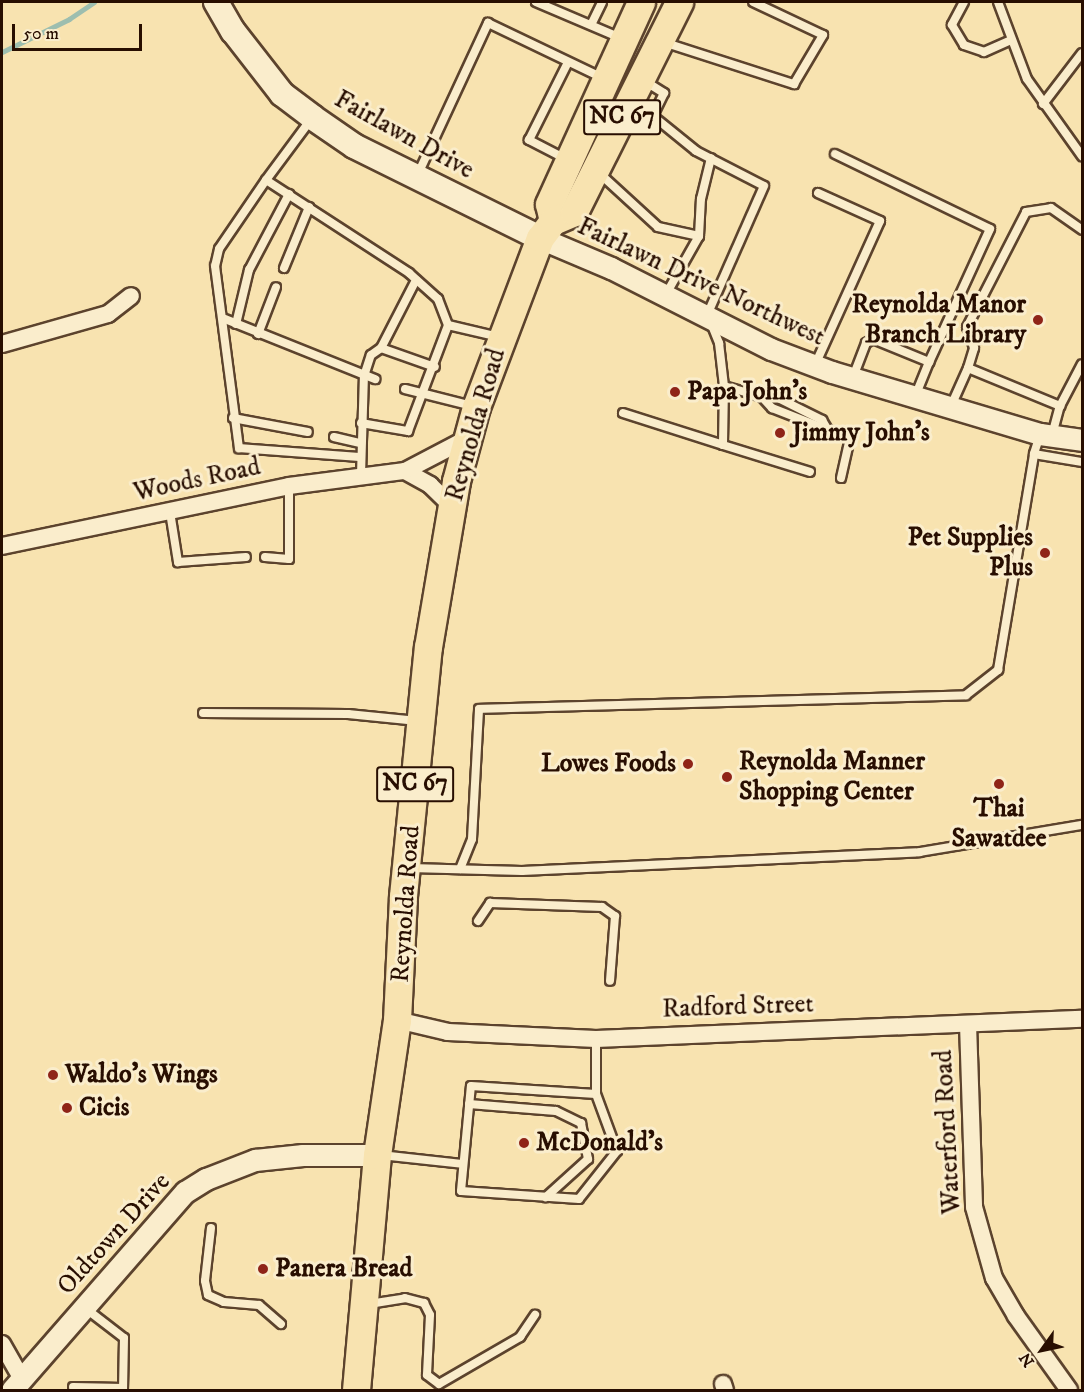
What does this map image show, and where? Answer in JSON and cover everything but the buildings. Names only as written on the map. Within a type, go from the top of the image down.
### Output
[{"type":"main road","name":"Fairlawn Drive","points":[[216,2],[233,32],[282,94],[312,117],[354,146],[416,179],[546,230]]},
{"type":"main road","name":"Reynolda Road","points":[[356,1390],[377,1155],[398,1020],[407,868],[421,722],[439,565],[451,505],[476,407],[501,337],[546,230],[549,204],[641,2]]},
{"type":"main road","name":"NC 67","points":[[546,230],[574,212],[679,2]]},
{"type":"street","name":"Fairlawn Drive Northwest","points":[[546,230],[707,319],[815,365],[852,379],[1046,435],[1083,441]]},
{"type":"street","points":[[2,344],[108,314],[131,296]]},
{"type":"street","name":"Woods Road","points":[[2,546],[289,486],[405,471],[468,438]]},
{"type":"street","points":[[405,471],[430,485],[451,505]]},
{"type":"street","name":"Radford Street","points":[[398,1020],[448,1032],[596,1038],[1083,1019]]},
{"type":"street","name":"Waterford Road","points":[[968,1024],[974,1207],[991,1268],[1016,1316],[1069,1390]]},
{"type":"street","name":"Oldtown Drive","points":[[17,1385],[168,1208],[206,1179],[255,1160],[303,1155],[377,1155]]},
{"type":"street","points":[[2,1344],[17,1385]]},
{"type":"lane","points":[[536,2],[625,39]]},
{"type":"lane","points":[[591,25],[602,2]]},
{"type":"lane","points":[[660,41],[794,84],[823,35],[753,2]]},
{"type":"lane","points":[[964,2],[952,25],[964,45],[984,52],[1011,40]]},
{"type":"lane","points":[[998,2],[1011,40],[1043,104],[1083,156]]},
{"type":"lane","points":[[416,179],[488,23],[606,80]]},
{"type":"lane","points":[[1043,104],[1083,53]]},
{"type":"lane","points":[[568,62],[529,140],[568,161]]},
{"type":"lane","points":[[640,79],[664,93],[653,116]]},
{"type":"lane","points":[[629,104],[653,116],[711,158],[764,186],[707,319],[719,343],[724,386],[723,445]]},
{"type":"lane","points":[[312,117],[219,249],[215,266],[225,319],[233,418],[239,448],[359,457]]},
{"type":"lane","points":[[836,153],[990,229],[915,397]]},
{"type":"lane","points":[[665,297],[699,236],[701,199],[711,158]]},
{"type":"lane","points":[[596,170],[658,227],[699,236]]},
{"type":"lane","points":[[266,180],[416,280],[438,299],[448,325],[435,367],[408,431],[361,423]]},
{"type":"lane","points":[[815,365],[880,221],[818,193]]},
{"type":"lane","points":[[236,324],[249,270],[289,194]]},
{"type":"lane","points":[[284,268],[309,207]]},
{"type":"lane","points":[[951,406],[974,348],[967,327],[1002,252],[1026,212],[1051,208],[1083,231]]},
{"type":"lane","points":[[361,475],[359,457],[364,376],[371,355],[381,348],[416,280]]},
{"type":"lane","points":[[258,334],[276,287]]},
{"type":"lane","points":[[225,319],[375,379]]},
{"type":"lane","points":[[448,325],[501,337]]},
{"type":"lane","points":[[852,379],[866,343],[873,339],[929,362]]},
{"type":"lane","points":[[381,348],[435,367]]},
{"type":"lane","points":[[460,869],[472,838],[479,710],[966,695],[998,670],[1034,454],[1083,364]]},
{"type":"lane","points":[[968,368],[1060,406]]},
{"type":"lane","points":[[724,386],[762,397],[774,396],[822,420],[828,430],[850,438],[841,478]]},
{"type":"lane","points":[[405,388],[476,407]]},
{"type":"lane","points":[[623,413],[810,472]]},
{"type":"lane","points":[[233,418],[308,432]]},
{"type":"lane","points":[[334,437],[361,444]]},
{"type":"lane","points":[[1034,454],[1083,462]]},
{"type":"lane","points":[[265,557],[289,558],[289,486]]},
{"type":"lane","points":[[170,512],[178,562],[246,557]]},
{"type":"lane","points":[[203,713],[348,714],[421,722]]},
{"type":"lane","points":[[407,868],[522,871],[920,852],[1083,825]]},
{"type":"lane","points":[[478,921],[490,903],[602,907],[615,916],[610,981]]},
{"type":"lane","points":[[596,1038],[596,1094],[617,1151],[579,1199],[461,1191],[471,1086],[596,1094]]},
{"type":"lane","points":[[469,1104],[556,1111],[581,1124],[588,1159],[546,1197]]},
{"type":"lane","points":[[377,1155],[463,1164]]},
{"type":"lane","points":[[211,1228],[205,1281],[208,1295],[224,1302],[259,1305],[281,1324]]},
{"type":"lane","points":[[362,1305],[405,1298],[424,1303],[430,1314],[427,1375],[439,1384],[520,1337],[535,1315]]},
{"type":"lane","points":[[73,1387],[123,1390],[124,1338],[84,1306]]},
{"type":"waterway","points":[[2,52],[69,19],[94,2]]},
{"type":"place","name":"Reynolda Manor Branch Library","points":[[1038,320]]},
{"type":"place","name":"Papa John's","points":[[675,392]]},
{"type":"place","name":"Jimmy John's","points":[[780,433]]},
{"type":"place","name":"Pet Supplies Plus","points":[[1045,553]]},
{"type":"place","name":"Lowes Foods","points":[[688,764]]},
{"type":"place","name":"Reynolda Manner Shopping Center","points":[[727,777]]},
{"type":"place","name":"Thai Sawatdee","points":[[999,784]]},
{"type":"place","name":"Waldo's Wings","points":[[53,1075]]},
{"type":"place","name":"Cicis","points":[[67,1108]]},
{"type":"place","name":"McDonald's","points":[[524,1143]]},
{"type":"place","name":"Panera Bread","points":[[263,1269]]}]
